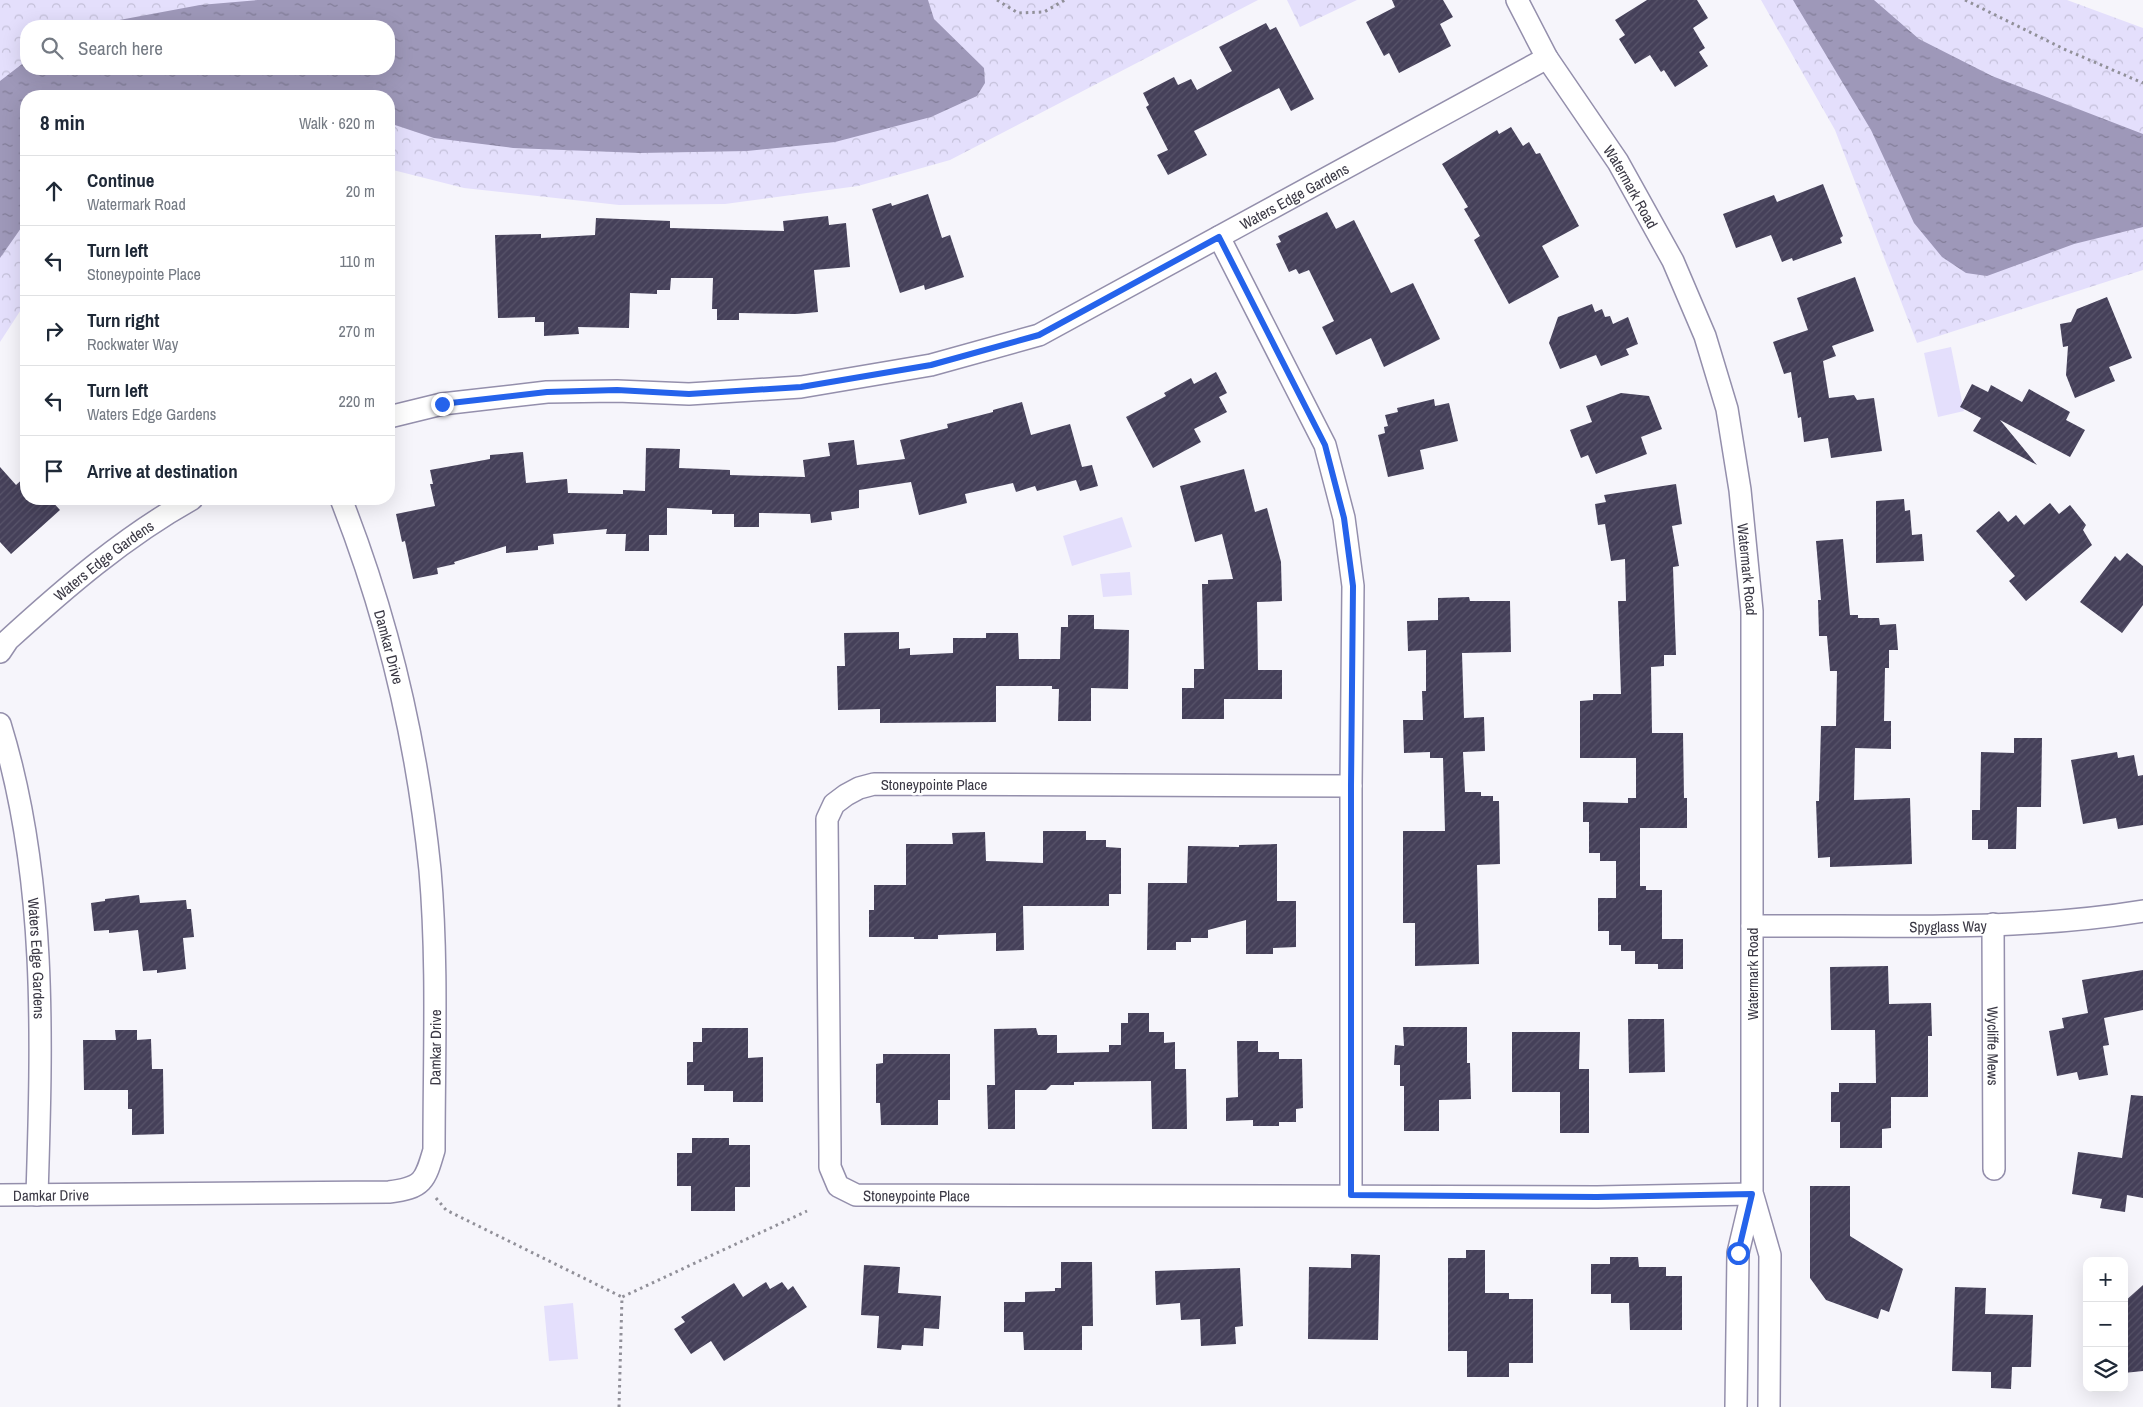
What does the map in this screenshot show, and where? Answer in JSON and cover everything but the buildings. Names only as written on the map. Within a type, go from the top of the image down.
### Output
[{"type":"street","name":"Watermark Road","points":[[1516,0],[1547,58],[1618,162],[1673,261],[1705,336],[1727,409],[1740,490],[1752,611],[1752,1194],[1738,1253],[1736,1407]]},
{"type":"street","name":"Waters Edge Gardens","points":[[395,416],[442,404],[547,392],[617,390],[689,394],[801,387],[931,365],[1039,335],[1547,58]]},
{"type":"street","points":[[1219,237],[1325,445],[1344,518],[1353,586],[1351,1195]]},
{"type":"street","name":"Waters Edge Gardens","points":[[0,652],[8,640],[104,557],[149,524],[182,505]]},
{"type":"street","name":"Damkar Drive","points":[[0,1195],[389,1192],[408,1190],[421,1182],[434,1150],[434,950],[430,871],[421,790],[411,735],[376,598],[343,505]]},
{"type":"street","name":"Waters Edge Gardens","points":[[0,724],[10,755],[21,807],[36,907],[41,1078],[37,1195]]},
{"type":"street","name":"Stoneypointe Place","points":[[1351,786],[874,784],[859,788],[834,804],[827,819],[830,1167],[838,1186],[856,1195],[1597,1197],[1752,1194]]},
{"type":"street","name":"Spyglass Way","points":[[1752,926],[1993,924],[2099,918],[2143,911]]},
{"type":"street","name":"Wycliffe Mews","points":[[1993,924],[1994,1169]]},
{"type":"street","name":"Watermark Road","points":[[1752,1194],[1770,1255],[1769,1407]]},
{"type":"path","points":[[997,0],[1018,13],[1044,12],[1065,0]]},
{"type":"path","points":[[1965,0],[2064,49],[2143,83]]},
{"type":"path","points":[[421,1182],[446,1210],[622,1297]]},
{"type":"path","points":[[622,1297],[807,1211]]},
{"type":"path","points":[[618,1407],[622,1297]]},
{"type":"green space","points":[[0,0],[1258,0],[950,160],[858,186],[725,204],[619,205],[464,188],[395,171],[395,90],[20,90],[20,311],[0,342]]},
{"type":"green space","points":[[1287,0],[1357,0],[1300,27]]},
{"type":"green space","points":[[1761,0],[2067,0],[2143,28],[2143,270],[1917,343],[1835,130]]},
{"type":"green space","points":[[1951,347],[1964,411],[1938,417],[1924,353]]},
{"type":"green space","points":[[1122,517],[1132,547],[1072,566],[1063,536]]},
{"type":"green space","points":[[1130,572],[1132,595],[1103,597],[1100,574]]},
{"type":"green space","points":[[573,1303],[578,1359],[549,1361],[544,1306]]},
{"type":"water","points":[[258,0],[928,0],[934,19],[984,68],[985,83],[977,96],[931,117],[835,142],[747,151],[640,153],[513,148],[434,138],[395,125],[395,90],[20,90],[20,230],[0,258],[0,81],[20,66],[20,75],[395,75],[395,20],[119,20],[200,5]]},
{"type":"water","points":[[1793,0],[1874,0],[1919,39],[1992,76],[2143,134],[2143,227],[2074,244],[1987,276],[1966,273],[1942,257],[1914,223],[1871,130]]},
{"type":"route","points":[[442,404],[547,392],[617,390],[689,394],[801,387],[931,365],[1039,335],[1219,237],[1325,445],[1344,518],[1353,586],[1351,1195],[1597,1197],[1752,1194],[1738,1253]]}]
